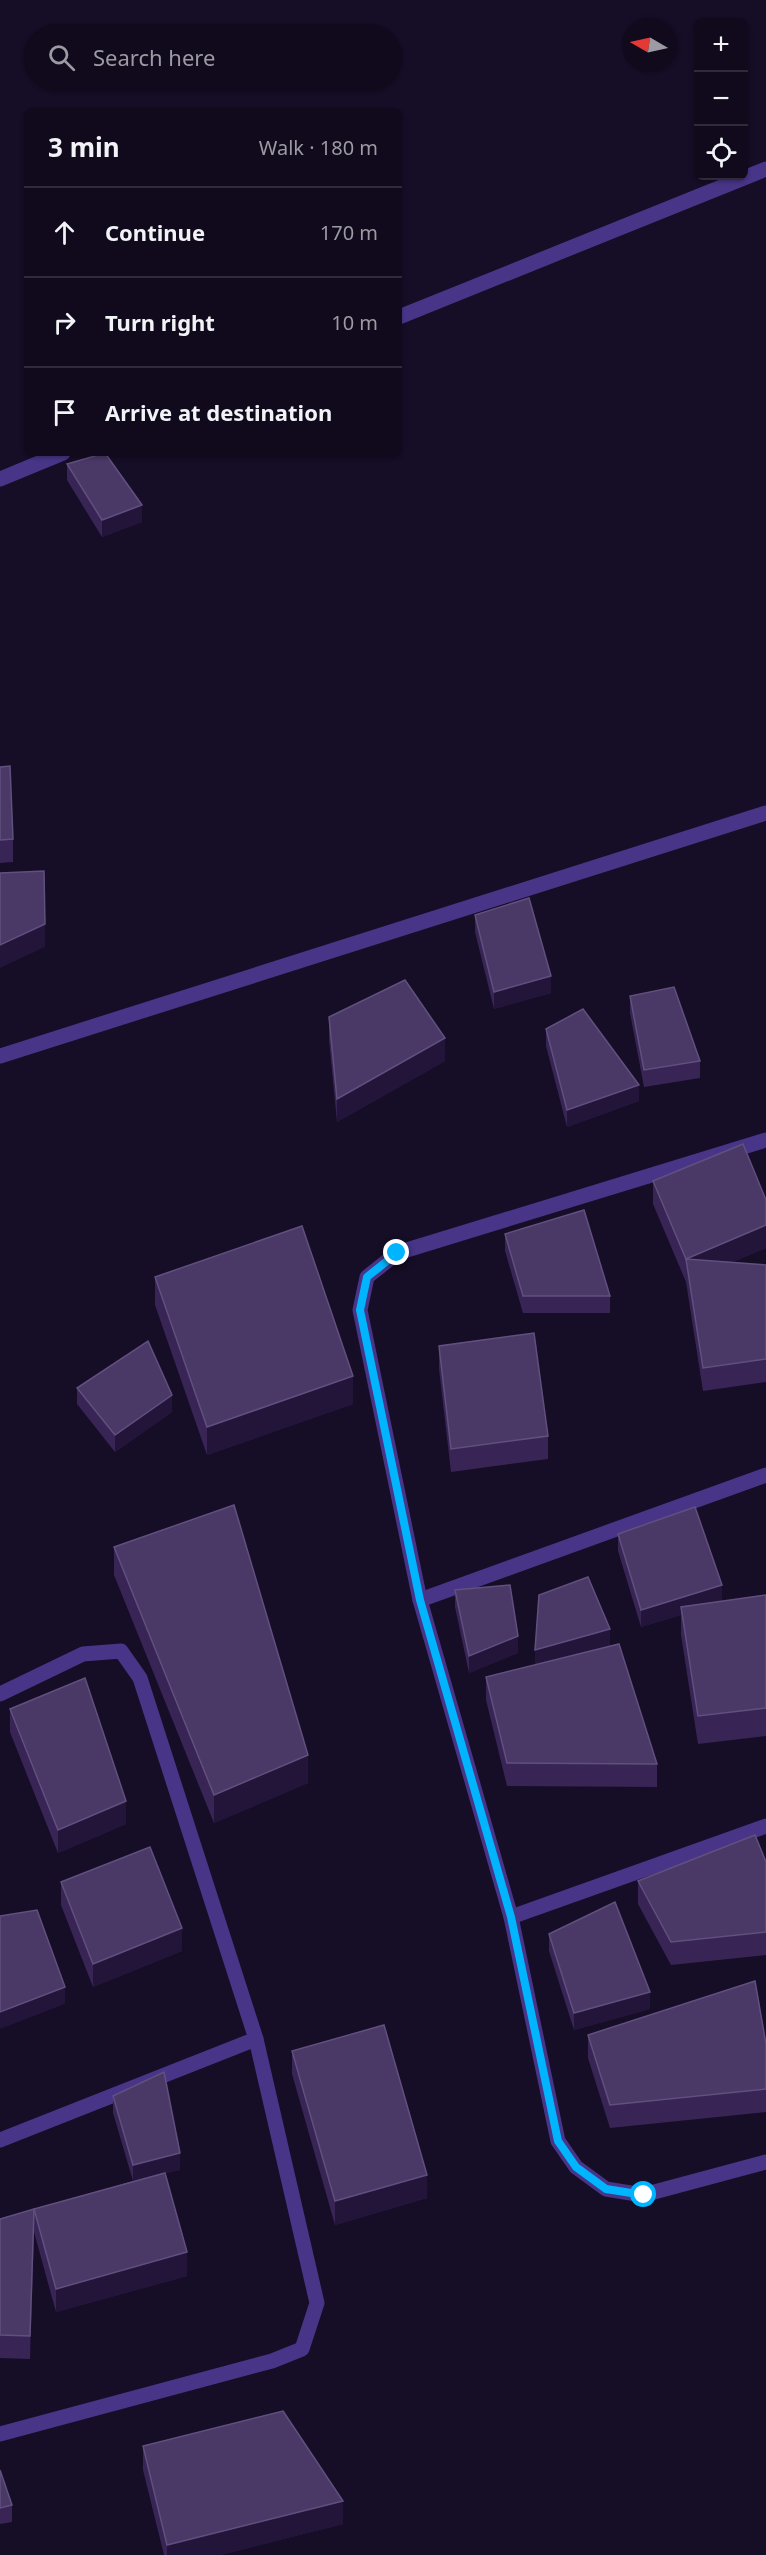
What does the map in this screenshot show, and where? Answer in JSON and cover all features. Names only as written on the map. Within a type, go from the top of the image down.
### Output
[{"type":"street","points":[[402,316],[766,169]]},
{"type":"street","points":[[0,479],[56,456]]},
{"type":"street","points":[[0,1056],[766,813]]},
{"type":"street","points":[[766,1140],[397,1253],[367,1277],[360,1310],[420,1600],[511,1917],[558,2141],[576,2167],[606,2189],[644,2195],[766,2162]]},
{"type":"street","points":[[420,1600],[766,1475]]},
{"type":"street","points":[[0,1694],[83,1654],[121,1651],[140,1678],[256,2039],[317,2303],[302,2349],[272,2361],[0,2434]]},
{"type":"street","points":[[511,1917],[766,1826]]},
{"type":"street","points":[[0,2140],[256,2039]]},
{"type":"building","points":[[95,456],[107,456],[142,505],[102,520],[67,464]]},
{"type":"building","points":[[10,766],[13,839],[0,840],[0,767]]},
{"type":"building","points":[[44,871],[45,924],[0,945],[0,873]]},
{"type":"building","points":[[529,898],[551,976],[494,992],[475,915]]},
{"type":"building","points":[[405,980],[445,1038],[337,1099],[329,1017]]},
{"type":"building","points":[[674,987],[700,1061],[644,1070],[630,996]]},
{"type":"building","points":[[583,1009],[639,1085],[567,1110],[546,1029]]},
{"type":"building","points":[[743,1144],[766,1200],[766,1225],[686,1259],[653,1181]]},
{"type":"building","points":[[584,1210],[610,1296],[523,1296],[505,1234]]},
{"type":"building","points":[[302,1226],[353,1376],[207,1427],[155,1277]]},
{"type":"building","points":[[686,1259],[766,1265],[766,1359],[703,1368]]},
{"type":"building","points":[[534,1333],[548,1436],[451,1449],[439,1346]]},
{"type":"building","points":[[148,1341],[172,1395],[115,1435],[77,1388]]},
{"type":"building","points":[[234,1505],[308,1755],[214,1795],[114,1547]]},
{"type":"building","points":[[695,1507],[722,1585],[641,1610],[618,1534]]},
{"type":"building","points":[[588,1577],[610,1629],[535,1650],[539,1595]]},
{"type":"building","points":[[510,1585],[518,1636],[469,1656],[455,1590]]},
{"type":"building","points":[[766,1595],[766,1708],[698,1716],[681,1607]]},
{"type":"building","points":[[619,1644],[657,1764],[507,1763],[486,1677]]},
{"type":"building","points":[[85,1678],[126,1801],[58,1830],[10,1709]]},
{"type":"building","points":[[755,1835],[766,1862],[766,1932],[671,1942],[638,1881]]},
{"type":"building","points":[[150,1847],[182,1928],[93,1964],[61,1882]]},
{"type":"building","points":[[615,1902],[650,1992],[574,2013],[549,1934]]},
{"type":"building","points":[[37,1910],[65,1987],[0,2012],[0,1916]]},
{"type":"building","points":[[755,1981],[766,2044],[766,2089],[610,2105],[588,2035]]},
{"type":"building","points":[[384,2025],[427,2175],[335,2201],[292,2051]]},
{"type":"building","points":[[164,2072],[180,2153],[133,2165],[113,2096]]},
{"type":"building","points":[[165,2173],[187,2252],[56,2289],[34,2209]]},
{"type":"building","points":[[34,2209],[30,2336],[0,2335],[0,2219]]},
{"type":"building","points":[[283,2411],[343,2501],[167,2545],[143,2446]]},
{"type":"building","points":[[0,2470],[12,2505],[0,2508]]},
{"type":"route","points":[[397,1253],[367,1277],[360,1310],[367,1352],[420,1600],[511,1917],[558,2141],[576,2167],[606,2189],[644,2195]]}]
